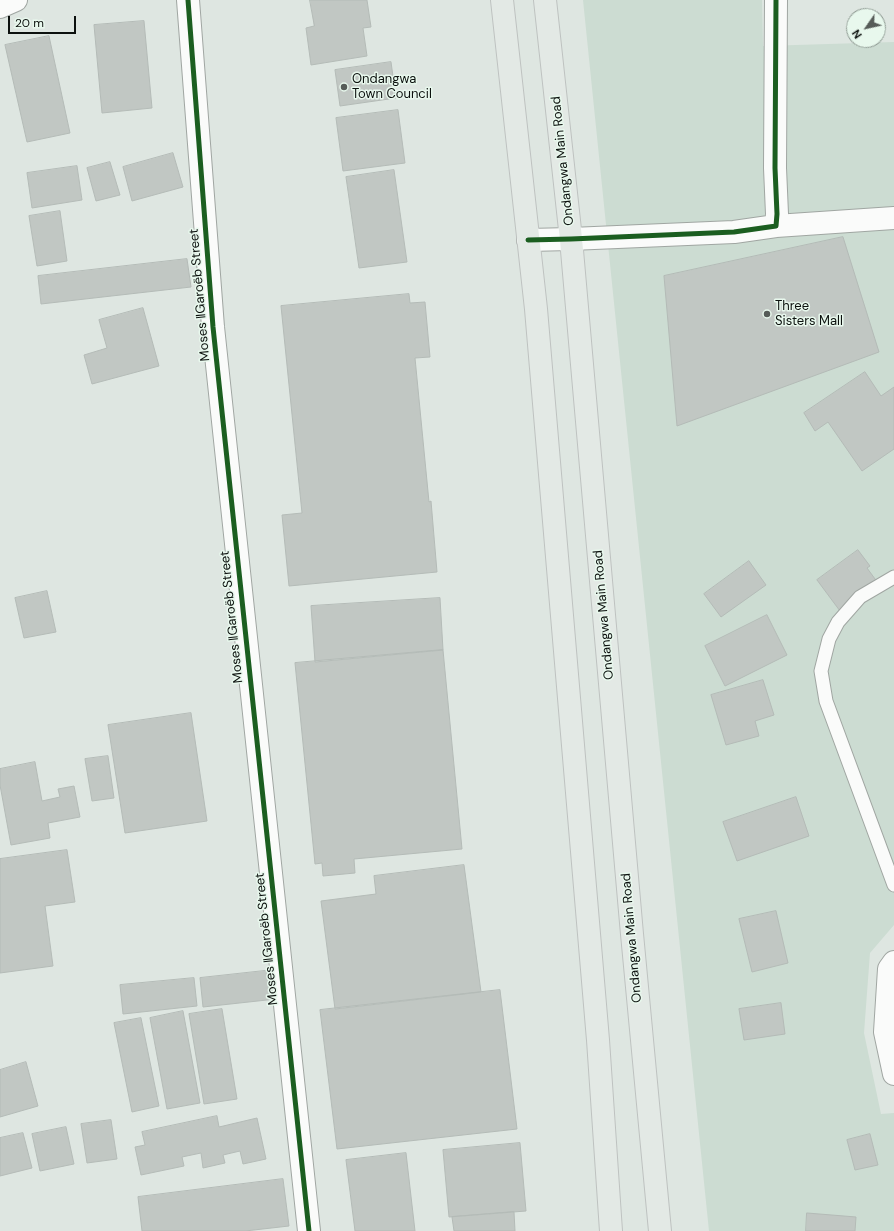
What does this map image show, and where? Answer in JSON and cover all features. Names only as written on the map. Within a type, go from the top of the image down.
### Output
[{"type":"main road","points":[[502,0],[538,333],[597,1032],[611,1231]]},
{"type":"main road","name":"Ondangwa Main Road","points":[[545,0],[571,239],[632,934],[660,1231]]},
{"type":"street","points":[[0,7],[16,0]]},
{"type":"street","name":"Moses ǁGaroëb Street","points":[[188,0],[213,327],[309,1231]]},
{"type":"street","points":[[776,0],[776,226]]},
{"type":"street","points":[[528,240],[734,232],[776,226],[894,218]]},
{"type":"street","points":[[894,962],[889,969],[885,1032],[894,1074]]},
{"type":"lane","points":[[894,577],[860,597],[838,622],[829,639],[821,671],[826,701],[894,885]]},
{"type":"shaded area","points":[[583,0],[762,0],[763,46],[846,43],[846,48],[886,48],[886,42],[894,42],[894,925],[870,953],[864,1033],[881,1114],[894,1113],[894,1231],[709,1231]]},
{"type":"building","points":[[310,0],[367,0],[371,27],[363,28],[367,56],[311,65],[306,28],[314,26]]},
{"type":"building","points":[[144,21],[152,108],[102,113],[94,25]]},
{"type":"building","points":[[49,36],[70,133],[27,142],[5,45]]},
{"type":"building","points":[[391,62],[396,98],[340,106],[335,70]]},
{"type":"building","points":[[398,110],[405,163],[343,171],[336,118]]},
{"type":"building","points":[[173,153],[183,187],[132,201],[123,167]]},
{"type":"building","points":[[110,162],[120,195],[96,201],[87,168]]},
{"type":"building","points":[[77,166],[82,200],[32,208],[27,173]]},
{"type":"building","points":[[394,170],[407,262],[359,268],[346,177]]},
{"type":"building","points":[[60,211],[67,261],[37,266],[29,216]]},
{"type":"building","name":"Three Sisters Mall","points":[[843,237],[879,352],[677,426],[664,276]]},
{"type":"building","points":[[187,259],[191,287],[41,304],[38,276]]},
{"type":"building","points":[[409,294],[410,303],[425,302],[430,357],[415,358],[429,502],[431,501],[437,572],[289,586],[282,515],[302,513],[281,306]]},
{"type":"building","points":[[143,308],[159,366],[92,384],[84,355],[107,348],[99,320]]},
{"type":"building","points":[[865,372],[881,396],[894,387],[894,449],[862,471],[828,422],[815,431],[804,413]]},
{"type":"building","points":[[858,550],[870,566],[867,568],[878,583],[840,611],[817,580]]},
{"type":"building","points":[[749,561],[766,585],[721,617],[704,594]]},
{"type":"building","points":[[47,591],[56,632],[24,638],[15,598]]},
{"type":"building","points":[[440,598],[443,650],[315,662],[311,606]]},
{"type":"building","points":[[767,615],[787,655],[725,686],[705,646]]},
{"type":"building","points":[[443,650],[462,849],[354,859],[355,873],[323,876],[322,863],[315,864],[295,663]]},
{"type":"building","points":[[763,680],[774,715],[755,721],[759,736],[726,745],[711,695]]},
{"type":"building","points":[[191,713],[207,821],[125,833],[108,725]]},
{"type":"building","points":[[108,756],[114,798],[92,801],[85,759]]},
{"type":"building","points":[[35,762],[42,801],[60,797],[58,789],[74,786],[80,817],[48,823],[50,838],[11,845],[0,785],[0,769]]},
{"type":"building","points":[[796,797],[809,836],[737,861],[723,822]]},
{"type":"building","points":[[67,850],[75,902],[45,906],[53,966],[0,973],[0,859]]},
{"type":"building","points":[[464,865],[481,992],[335,1009],[321,901],[376,894],[374,876]]},
{"type":"building","points":[[776,911],[788,963],[752,972],[739,919]]},
{"type":"building","points":[[273,970],[276,999],[203,1007],[200,978]]},
{"type":"building","points":[[194,978],[197,1006],[123,1014],[120,985]]},
{"type":"building","points":[[500,990],[517,1129],[337,1149],[320,1010]]},
{"type":"building","points":[[781,1003],[785,1034],[744,1040],[739,1009]]},
{"type":"building","points":[[222,1009],[237,1099],[204,1104],[189,1014]]},
{"type":"building","points":[[183,1011],[200,1103],[167,1109],[150,1018]]},
{"type":"building","points":[[141,1018],[159,1106],[132,1112],[114,1023]]},
{"type":"building","points":[[26,1062],[38,1106],[0,1117],[0,1070]]},
{"type":"building","points":[[217,1116],[219,1127],[257,1118],[266,1159],[243,1164],[240,1151],[223,1155],[225,1163],[203,1168],[201,1153],[182,1157],[184,1166],[141,1175],[135,1147],[145,1145],[142,1132]]},
{"type":"building","points":[[111,1120],[117,1159],[87,1163],[81,1124]]},
{"type":"building","points":[[66,1127],[74,1164],[40,1171],[32,1134]]},
{"type":"building","points":[[23,1133],[32,1168],[0,1176],[0,1138]]},
{"type":"building","points":[[870,1134],[878,1165],[855,1170],[847,1140]]},
{"type":"building","points":[[520,1143],[526,1211],[449,1217],[443,1150]]},
{"type":"building","points":[[406,1153],[415,1231],[355,1231],[346,1160]]},
{"type":"building","points":[[283,1179],[289,1226],[245,1231],[142,1231],[138,1197]]},
{"type":"building","points":[[514,1212],[515,1231],[454,1231],[452,1217]]},
{"type":"building","points":[[807,1213],[856,1217],[855,1231],[806,1231]]},
{"type":"cycle path","points":[[188,0],[213,327],[309,1231]]},
{"type":"cycle path","points":[[528,240],[734,232],[776,226],[776,0]]},
{"type":"place","name":"Ondangwa Town Council","points":[[344,87]]},
{"type":"place","name":"Three Sisters Mall","points":[[767,314]]}]
